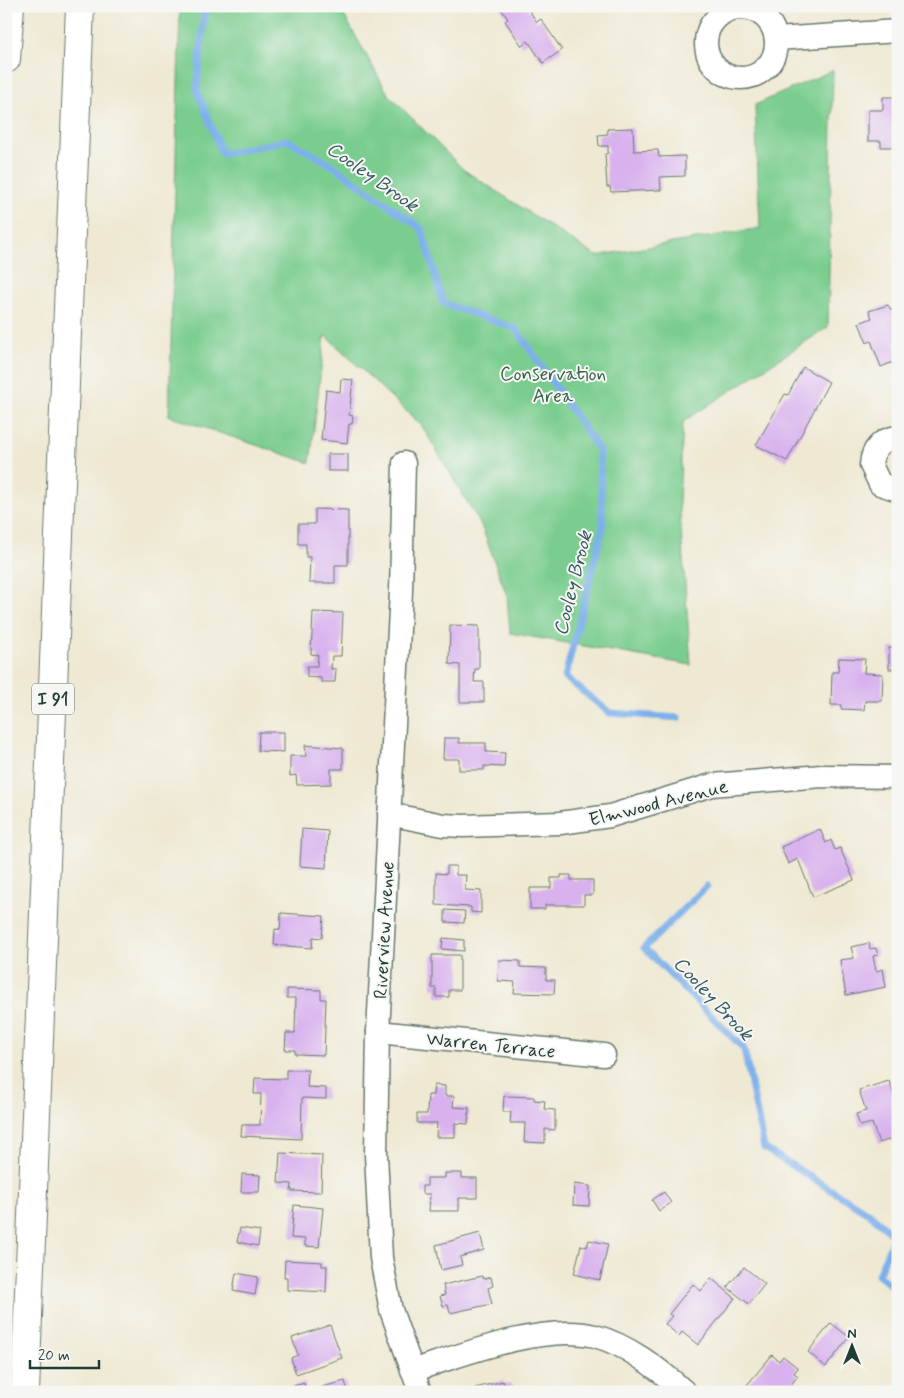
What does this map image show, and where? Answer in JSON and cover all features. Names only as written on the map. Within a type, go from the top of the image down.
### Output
[{"type":"highway","points":[[6,58],[10,6]]},
{"type":"highway","name":"I 91","points":[[25,1392],[80,6]]},
{"type":"street","points":[[776,40],[898,31]]},
{"type":"street","points":[[898,437],[889,438],[878,446],[871,465],[872,472],[880,484],[898,490]]},
{"type":"street","name":"Riverview Avenue","points":[[404,464],[401,591],[378,1032],[376,1154],[381,1258],[391,1310],[416,1381]]},
{"type":"street","name":"Elmwood Avenue","points":[[389,814],[463,826],[560,823],[610,816],[712,786],[755,780],[822,776],[898,777]]},
{"type":"street","name":"Warren Terrace","points":[[378,1032],[604,1055]]},
{"type":"street","points":[[416,1381],[460,1355],[526,1338],[550,1334],[583,1334],[605,1340],[630,1351],[685,1392]]},
{"type":"green space","name":"Conservation Area","points":[[180,6],[339,6],[388,94],[464,170],[596,256],[760,228],[755,105],[833,70],[828,327],[683,422],[679,502],[691,665],[510,633],[507,596],[481,525],[422,426],[325,335],[310,463],[169,416]]},
{"type":"building","points":[[499,6],[526,6],[537,22],[541,19],[562,50],[543,63],[528,41],[522,46],[505,21],[508,19]]},
{"type":"building","points":[[883,97],[898,97],[898,147],[881,147],[881,141],[868,141],[868,110],[883,110]]},
{"type":"building","points":[[633,128],[634,151],[658,150],[659,157],[685,156],[685,176],[660,177],[661,190],[611,192],[610,187],[607,187],[605,154],[608,153],[608,146],[599,146],[598,135],[608,134],[607,129]]},
{"type":"building","points":[[888,305],[892,311],[898,310],[898,341],[895,342],[898,360],[881,367],[871,341],[867,343],[859,323],[872,318],[869,311]]},
{"type":"building","points":[[803,367],[829,382],[787,461],[756,445],[785,394],[788,395]]},
{"type":"building","points":[[341,379],[353,380],[349,415],[353,416],[352,424],[349,424],[347,443],[321,440],[326,390],[340,392]]},
{"type":"building","points":[[328,454],[348,454],[348,471],[328,471]]},
{"type":"building","points":[[315,509],[348,510],[348,565],[335,565],[335,583],[309,583],[310,557],[306,557],[306,544],[298,544],[298,524],[315,524]]},
{"type":"building","points":[[313,612],[343,613],[341,656],[332,656],[331,669],[336,669],[335,682],[321,682],[321,678],[307,677],[307,666],[317,666],[318,655],[311,654]]},
{"type":"building","points":[[450,625],[479,626],[479,669],[475,669],[474,682],[484,682],[484,702],[460,702],[460,665],[449,664]]},
{"type":"building","points":[[889,648],[898,648],[898,669],[889,669]]},
{"type":"building","points":[[839,658],[865,659],[864,673],[883,674],[882,701],[865,701],[864,710],[841,709],[841,705],[831,705],[832,672],[838,672]]},
{"type":"building","points":[[259,732],[284,732],[284,752],[258,751]]},
{"type":"building","points":[[444,738],[459,738],[459,743],[486,743],[486,752],[505,753],[504,767],[484,766],[484,770],[459,770],[459,759],[443,759]]},
{"type":"building","points":[[305,745],[343,748],[343,769],[331,769],[331,784],[297,785],[296,775],[290,776],[290,756],[306,756]]},
{"type":"building","points":[[302,829],[328,831],[326,868],[300,866]]},
{"type":"building","points":[[820,829],[826,843],[831,840],[835,850],[840,848],[854,880],[813,897],[798,859],[788,864],[781,847]]},
{"type":"building","points":[[447,866],[456,866],[456,875],[466,875],[465,890],[481,891],[481,913],[471,912],[471,907],[436,905],[436,873],[447,874]]},
{"type":"building","points":[[561,875],[571,875],[571,880],[593,880],[593,895],[584,895],[584,905],[545,905],[545,909],[530,909],[530,888],[551,888],[551,878],[561,878]]},
{"type":"building","points":[[445,910],[465,911],[464,923],[445,922]]},
{"type":"building","points":[[281,913],[324,916],[322,938],[313,937],[312,948],[274,945],[275,929],[280,930]]},
{"type":"building","points":[[443,938],[464,940],[464,951],[442,949]]},
{"type":"building","points":[[869,943],[870,949],[876,948],[878,955],[873,956],[876,971],[883,969],[886,987],[846,995],[840,960],[854,958],[851,947]]},
{"type":"building","points":[[432,955],[460,955],[460,990],[449,990],[449,997],[436,997],[436,988],[432,988]]},
{"type":"building","points":[[499,960],[520,961],[520,967],[546,968],[546,980],[555,980],[554,994],[514,993],[515,982],[498,981]]},
{"type":"building","points":[[287,989],[321,990],[321,999],[326,999],[324,1055],[295,1054],[295,1050],[285,1050],[286,1033],[295,1033],[296,998],[287,998]]},
{"type":"building","points":[[286,1070],[308,1070],[307,1087],[326,1088],[326,1099],[302,1098],[301,1139],[241,1136],[242,1125],[260,1125],[261,1094],[254,1094],[255,1078],[286,1079]]},
{"type":"building","points":[[889,1081],[898,1106],[898,1137],[879,1143],[872,1123],[860,1126],[856,1114],[866,1111],[859,1090]]},
{"type":"building","points":[[434,1085],[445,1086],[445,1096],[454,1096],[453,1107],[469,1108],[468,1124],[455,1123],[455,1137],[436,1137],[437,1123],[417,1123],[417,1114],[427,1114],[428,1095],[433,1095]]},
{"type":"building","points":[[504,1096],[534,1097],[534,1100],[545,1101],[544,1109],[555,1110],[555,1130],[545,1129],[545,1143],[524,1142],[525,1123],[510,1123],[511,1112],[503,1112]]},
{"type":"building","points":[[280,1153],[322,1155],[321,1192],[291,1191],[292,1184],[278,1183]]},
{"type":"building","points":[[445,1173],[462,1173],[462,1178],[477,1178],[477,1198],[459,1198],[459,1211],[429,1211],[430,1194],[422,1194],[422,1186],[427,1186],[427,1178],[445,1178]]},
{"type":"building","points":[[242,1174],[260,1175],[259,1192],[241,1192]]},
{"type":"building","points":[[574,1184],[590,1186],[589,1206],[573,1205]]},
{"type":"building","points":[[664,1192],[671,1203],[659,1211],[652,1200]]},
{"type":"building","points":[[294,1205],[323,1208],[319,1247],[305,1246],[305,1239],[291,1238]]},
{"type":"building","points":[[240,1228],[260,1231],[258,1246],[237,1242]]},
{"type":"building","points":[[480,1233],[484,1250],[460,1257],[462,1265],[441,1270],[436,1245]]},
{"type":"building","points":[[589,1240],[608,1244],[600,1280],[574,1274],[581,1245],[587,1247]]},
{"type":"building","points":[[285,1260],[322,1262],[322,1266],[327,1266],[326,1292],[287,1290],[287,1277],[284,1277]]},
{"type":"building","points":[[744,1267],[765,1284],[749,1304],[727,1287]]},
{"type":"building","points":[[236,1273],[258,1277],[255,1295],[233,1291]]},
{"type":"building","points":[[482,1276],[483,1279],[491,1277],[493,1286],[488,1288],[492,1304],[450,1313],[448,1305],[443,1306],[440,1296],[445,1295],[443,1285]]},
{"type":"building","points":[[711,1278],[735,1298],[698,1345],[682,1332],[679,1336],[665,1324],[672,1316],[669,1314],[693,1284],[701,1291]]},
{"type":"building","points":[[831,1323],[849,1337],[826,1367],[808,1352]]},
{"type":"building","points":[[330,1325],[342,1358],[296,1374],[291,1358],[298,1355],[292,1338]]},
{"type":"building","points":[[772,1355],[779,1361],[783,1356],[798,1368],[794,1373],[798,1376],[785,1392],[756,1392],[747,1385]]},
{"type":"building","points":[[345,1381],[348,1392],[323,1392],[322,1387]]},
{"type":"building","points":[[503,1381],[504,1385],[511,1384],[513,1392],[476,1392],[475,1388]]},
{"type":"building","points":[[304,1383],[306,1392],[288,1392],[287,1388]]},
{"type":"waterway","name":"Cooley Brook","points":[[205,6],[197,90],[222,154],[287,140],[332,165],[422,229],[443,303],[516,329],[599,450],[603,527],[565,677],[610,713],[679,718]]},
{"type":"waterway","name":"Cooley Brook","points":[[707,886],[644,948],[744,1049],[764,1148],[870,1214],[894,1236],[878,1275],[898,1291]]}]
